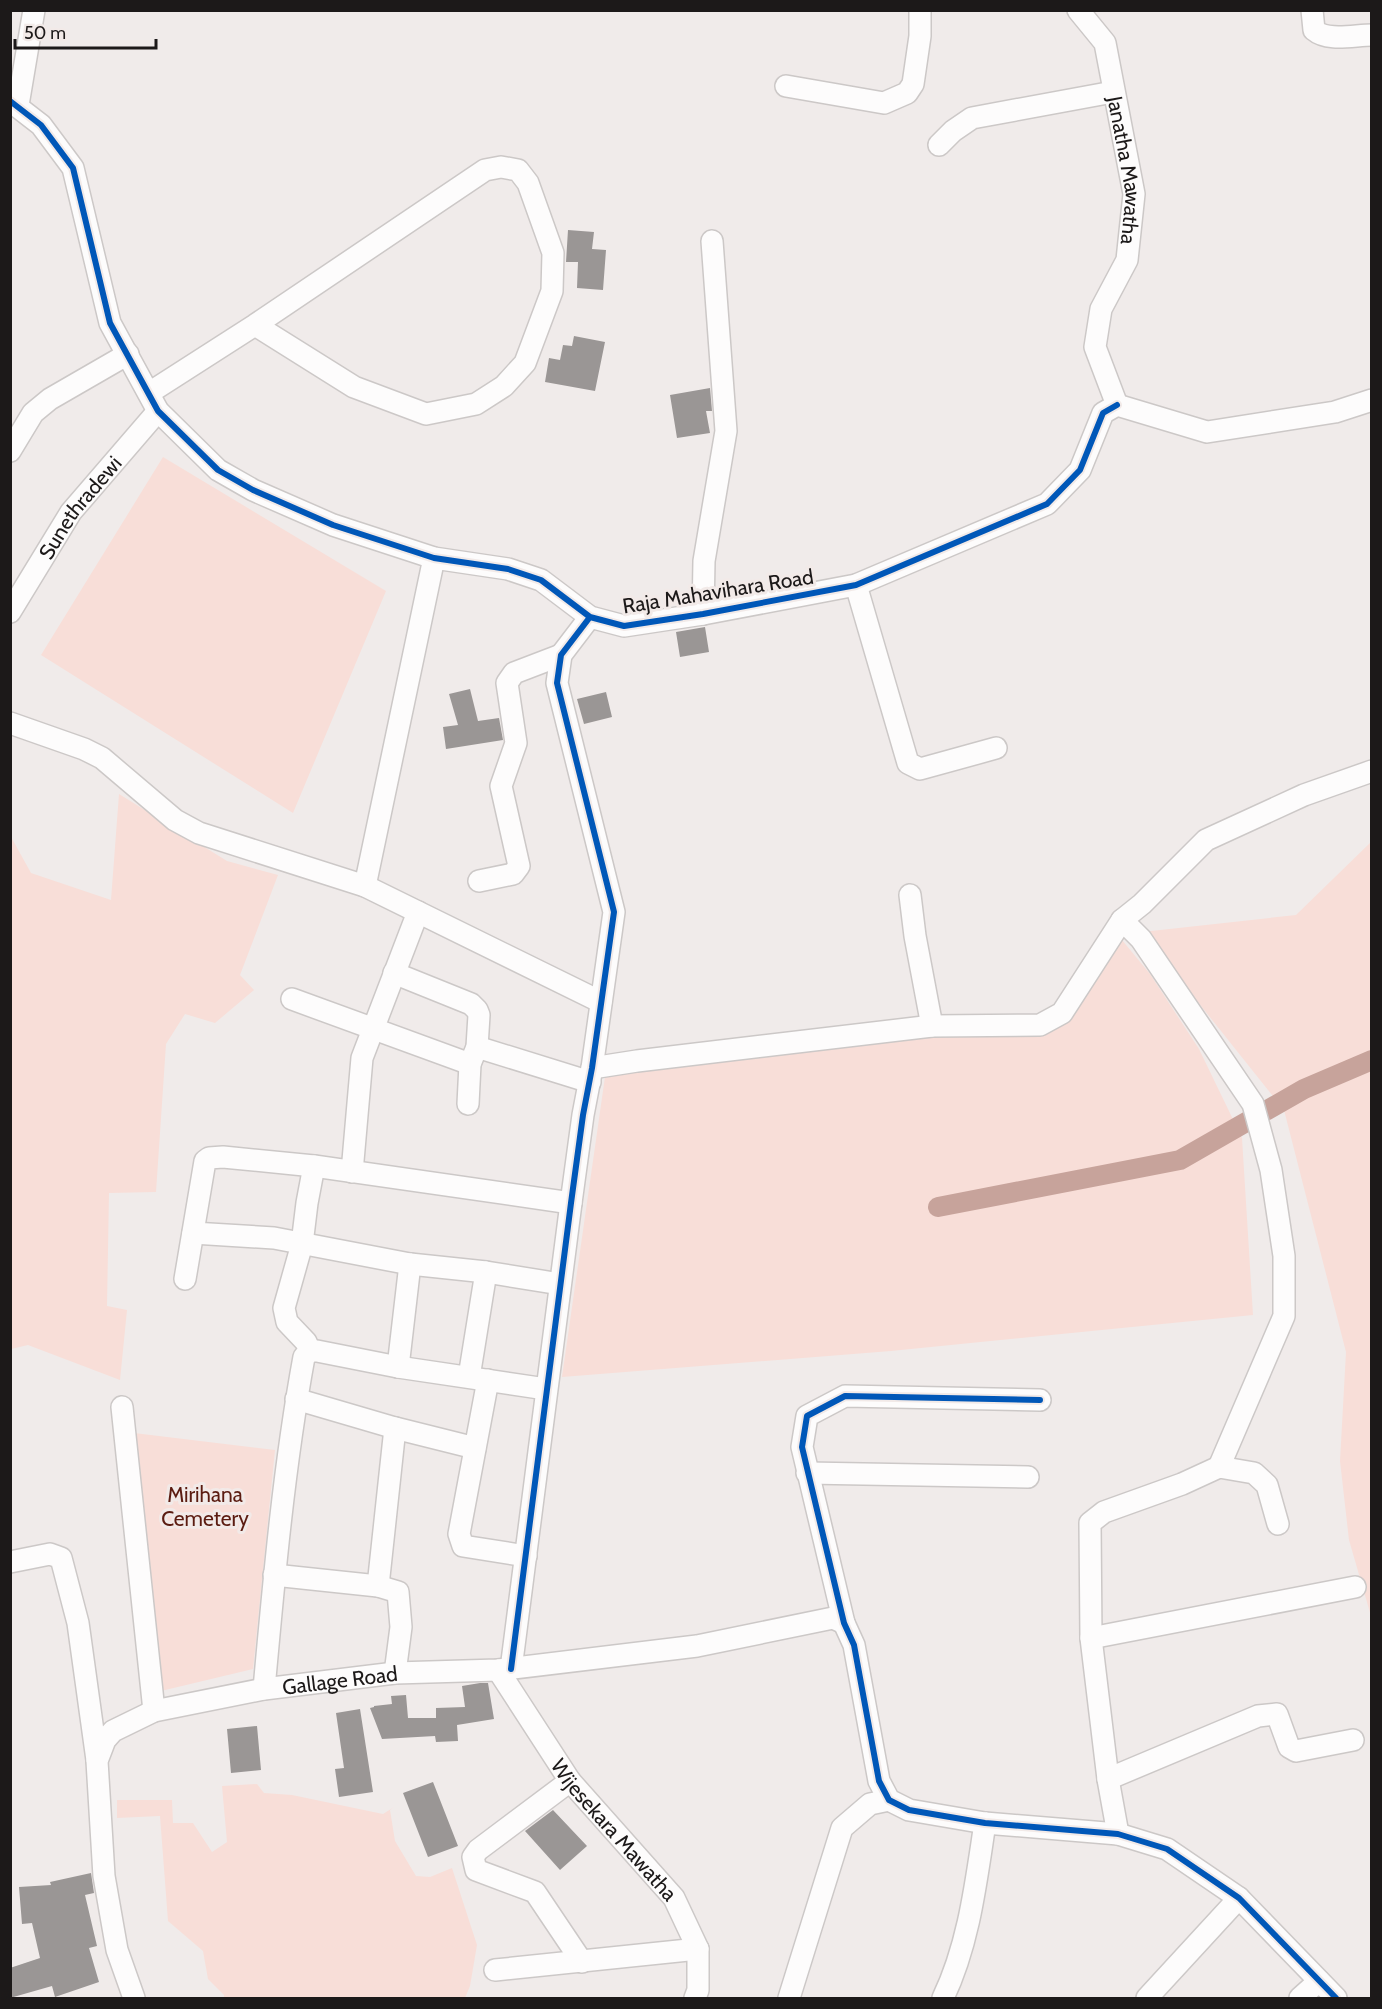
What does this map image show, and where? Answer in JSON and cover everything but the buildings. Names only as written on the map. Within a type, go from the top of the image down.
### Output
[{"type":"street","points":[[14,103],[34,10]]},
{"type":"street","points":[[786,86],[884,103],[907,93],[913,84],[920,36],[920,10]]},
{"type":"street","name":"Janatha Mawatha","points":[[1078,10],[1105,43],[1134,194],[1127,260],[1101,309],[1095,347],[1117,405]]},
{"type":"street","points":[[1312,10],[1314,30],[1318,33],[1334,37],[1371,35]]},
{"type":"street","points":[[939,145],[953,131],[972,118],[1113,92]]},
{"type":"street","name":"Raja Mahavihara Road","points":[[14,103],[41,125],[73,168],[110,323],[154,402],[218,470],[253,490],[333,525],[434,558],[508,568],[541,580],[590,617],[624,626],[703,614],[856,585],[1047,504],[1080,470],[1103,413],[1117,405]]},
{"type":"street","name":"Sunethradewi","points":[[10,612],[71,512],[154,402],[255,325],[485,170],[501,167],[518,170],[528,183],[553,253],[552,291],[525,363],[504,386],[476,404],[426,414],[354,387],[255,325]]},
{"type":"street","points":[[703,614],[704,561],[726,431],[712,241]]},
{"type":"street","points":[[10,451],[33,414],[41,406],[128,354]]},
{"type":"street","points":[[1117,405],[1207,432],[1335,412],[1371,400]]},
{"type":"street","points":[[365,886],[434,558]]},
{"type":"street","points":[[856,585],[908,763],[920,769],[996,748]]},
{"type":"street","points":[[505,1669],[526,1556],[571,1203],[614,912],[556,682],[561,655],[590,617]]},
{"type":"street","points":[[479,881],[513,874],[519,866],[501,786],[516,743],[507,683],[514,674],[561,655]]},
{"type":"street","points":[[10,723],[84,749],[102,758],[175,820],[199,833],[365,886],[602,1002]]},
{"type":"street","points":[[292,999],[372,1028],[474,1055],[591,1075],[637,1060],[932,1026],[1040,1025],[1062,1013],[1122,920],[1142,904],[1206,840],[1304,795],[1371,771]]},
{"type":"street","points":[[910,895],[915,936],[932,1026]]},
{"type":"street","points":[[352,1172],[362,1058],[418,912]]},
{"type":"street","points":[[1122,920],[1141,939],[1253,1104],[1271,1170],[1284,1257],[1284,1316],[1219,1467]]},
{"type":"street","points":[[394,973],[471,1005],[477,1010],[479,1015],[468,1104]]},
{"type":"street","points":[[185,1279],[205,1161],[209,1158],[223,1157],[314,1166],[571,1203]]},
{"type":"street","points":[[310,1352],[306,1342],[287,1322],[284,1308],[302,1244],[314,1166]]},
{"type":"street","points":[[193,1233],[274,1238],[410,1264],[486,1272],[560,1284]]},
{"type":"street","points":[[398,1367],[410,1264]]},
{"type":"street","points":[[486,1272],[475,1448],[459,1534],[463,1546],[526,1556]]},
{"type":"street","points":[[264,1689],[274,1575],[296,1399],[304,1356],[317,1351],[398,1367],[546,1389]]},
{"type":"street","points":[[1040,1400],[845,1396],[807,1416],[802,1447],[807,1473],[844,1623],[854,1646],[879,1781],[889,1800],[909,1810],[985,1822],[1118,1834],[1167,1850],[1239,1898],[1336,1998]]},
{"type":"street","points":[[296,1399],[395,1428],[475,1448]]},
{"type":"street","points":[[122,1407],[154,1711]]},
{"type":"street","points":[[378,1586],[395,1428]]},
{"type":"street","points":[[1118,1834],[1108,1779],[1091,1638],[1090,1523],[1104,1512],[1182,1484],[1219,1467],[1254,1473],[1267,1485],[1278,1524]]},
{"type":"street","points":[[807,1473],[1028,1477]]},
{"type":"street","points":[[10,1562],[50,1554],[61,1558],[78,1623],[97,1761]]},
{"type":"street","points":[[274,1575],[378,1586],[398,1592],[401,1627],[395,1673]]},
{"type":"street","points":[[1091,1638],[1355,1587]]},
{"type":"street","name":"Gallage Road","points":[[134,1998],[117,1950],[104,1876],[97,1761],[105,1740],[113,1731],[154,1711],[264,1689],[395,1673],[505,1669],[697,1646],[833,1618],[844,1623]]},
{"type":"street","name":"Wijesekara Mawatha","points":[[505,1669],[570,1781],[674,1898],[698,1949],[698,1990],[695,1998]]},
{"type":"street","points":[[1108,1779],[1258,1716],[1277,1714],[1289,1747],[1296,1751],[1353,1740]]},
{"type":"street","points":[[570,1781],[478,1850],[473,1857],[476,1870],[535,1892],[582,1962]]},
{"type":"street","points":[[789,1998],[842,1828],[870,1804],[889,1800]]},
{"type":"street","points":[[943,1998],[956,1971],[976,1887],[985,1822]]},
{"type":"street","points":[[1148,1998],[1239,1898]]},
{"type":"street","points":[[495,1970],[698,1949]]},
{"type":"street","points":[[1300,1998],[1319,1981]]},
{"type":"green space","points":[[163,457],[386,591],[293,813],[41,655]]},
{"type":"green space","points":[[119,794],[227,861],[278,875],[240,975],[254,990],[215,1023],[185,1014],[166,1044],[156,1192],[109,1193],[107,1306],[127,1310],[120,1380],[28,1345],[11,1349],[10,835],[31,873],[111,900]]},
{"type":"green space","points":[[1371,842],[1371,1616],[1349,1540],[1340,1461],[1346,1352],[1284,1110],[1142,932],[1296,915]]},
{"type":"green space","points":[[1122,940],[1150,974],[1199,1049],[1242,1138],[1253,1315],[891,1351],[562,1377],[607,1063],[1067,1018]]},
{"type":"green space","name":"Mirihana Cemetery","points":[[134,1433],[275,1450],[253,1669],[161,1691]]},
{"type":"green space","points":[[257,1784],[264,1793],[292,1795],[383,1814],[394,1807],[390,1810],[395,1841],[416,1876],[430,1877],[452,1868],[477,1945],[470,1986],[465,1998],[224,1998],[224,1995],[208,1979],[203,1951],[168,1921],[160,1816],[117,1818],[117,1800],[172,1800],[173,1823],[193,1823],[212,1852],[227,1842],[222,1786]]},
{"type":"waterway","points":[[938,1207],[1180,1160],[1304,1089],[1372,1060]]},
{"type":"cycle path","points":[[10,101],[41,125],[73,168],[110,323],[158,411],[218,470],[253,490],[333,525],[434,558],[508,569],[541,580],[590,617],[624,626],[703,614],[856,585],[1047,504],[1080,470],[1103,413],[1117,405]]},
{"type":"cycle path","points":[[511,1669],[571,1203],[614,912],[557,683],[561,655],[590,617]]},
{"type":"cycle path","points":[[1040,1400],[845,1396],[807,1416],[802,1447],[844,1623],[854,1645],[879,1781],[889,1800],[909,1810],[985,1823],[1118,1834],[1167,1849],[1239,1898],[1336,1998]]}]
